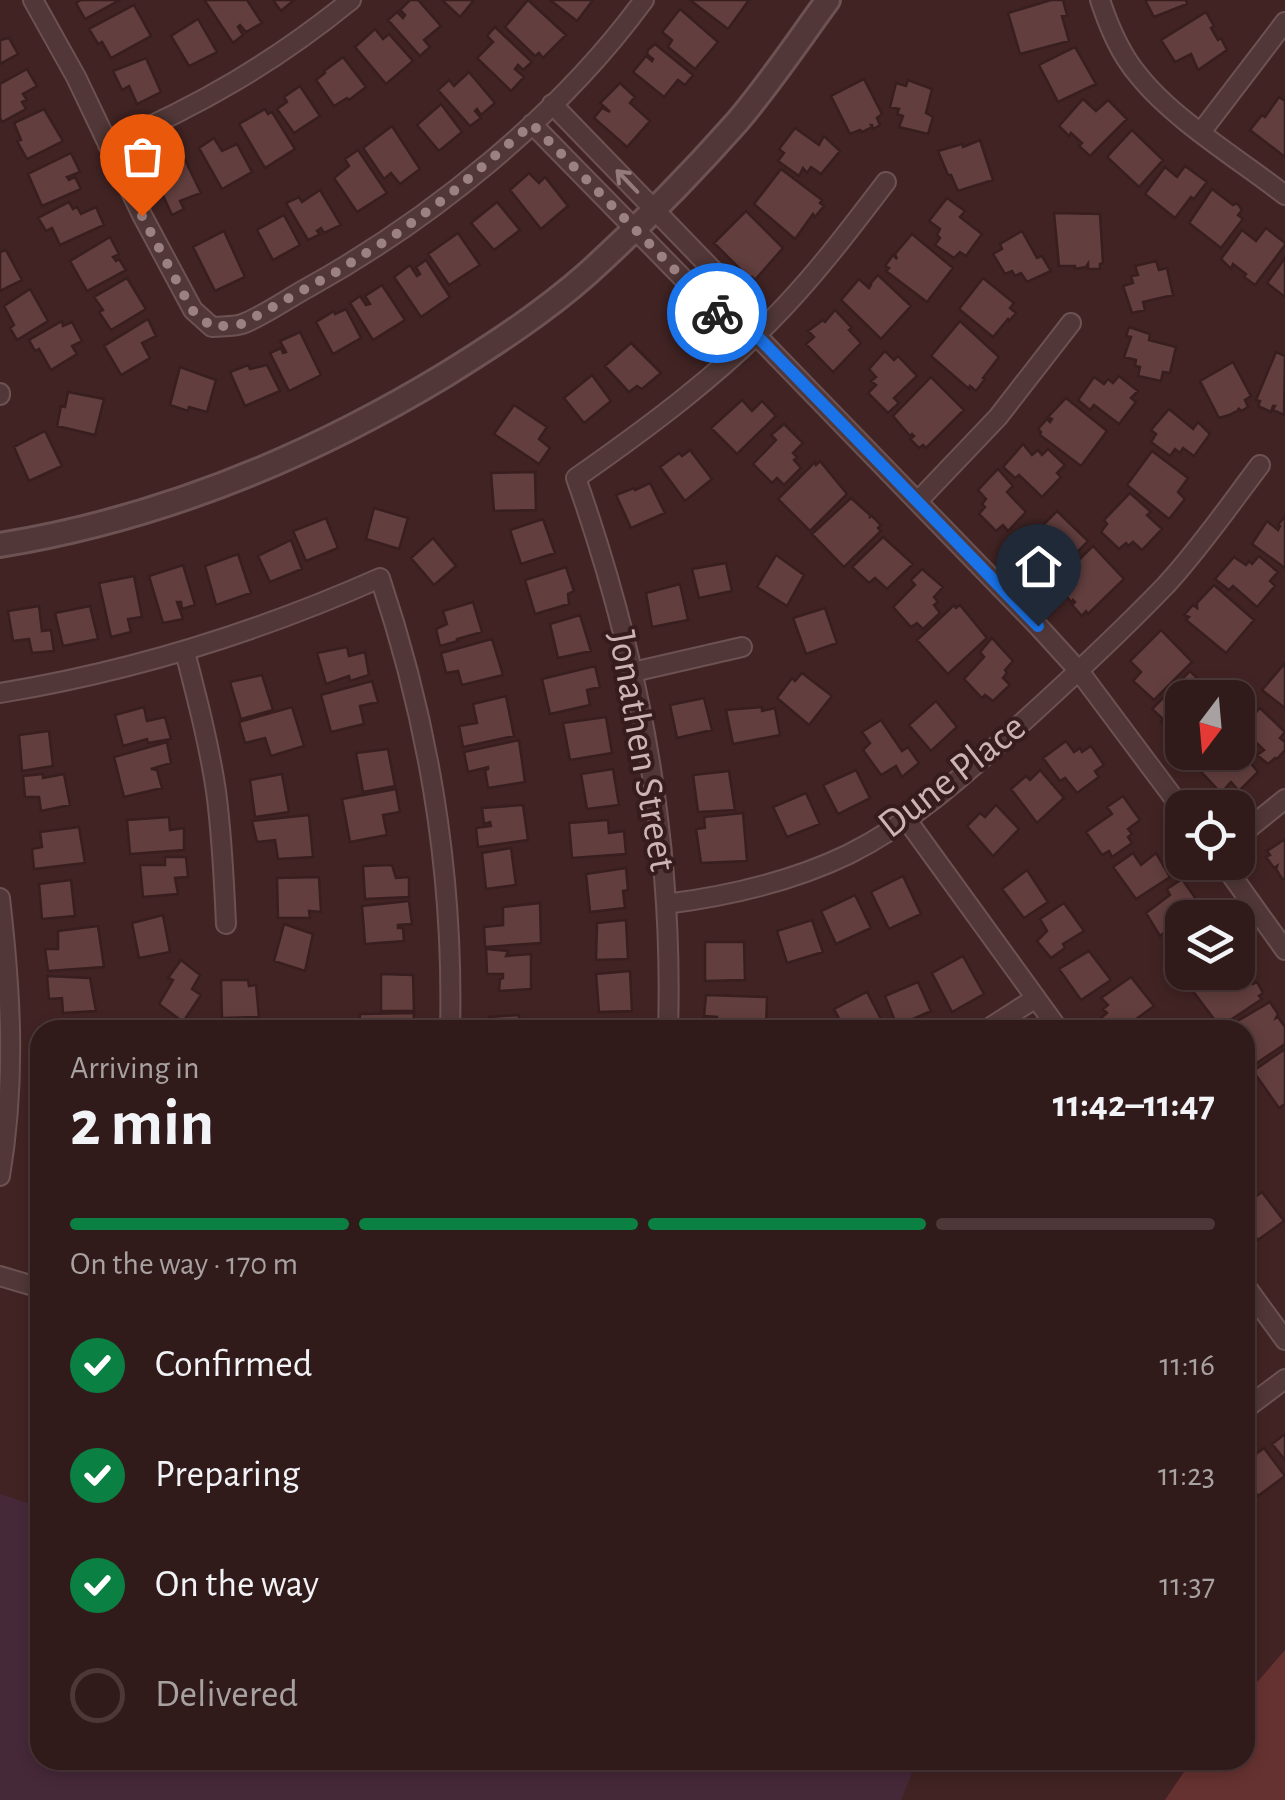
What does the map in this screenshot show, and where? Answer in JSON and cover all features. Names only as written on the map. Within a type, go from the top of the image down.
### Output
[{"type":"street","points":[[33,0],[76,77],[192,310],[212,327],[242,324],[336,272],[448,196],[532,124],[644,0]]},
{"type":"street","points":[[108,145],[160,123],[260,68],[351,0]]},
{"type":"street","points":[[0,544],[143,513],[220,486],[355,426],[483,352],[585,276],[635,230],[738,120],[828,0]]},
{"type":"street","points":[[1100,0],[1121,50],[1160,99],[1285,195]]},
{"type":"street","points":[[1202,132],[1285,22]]},
{"type":"street","points":[[552,104],[737,296],[756,335]]},
{"type":"street","points":[[532,124],[719,315],[756,335],[918,502],[1079,671],[1168,790]]},
{"type":"street","points":[[756,335],[830,256],[886,182]]},
{"type":"street","points":[[918,502],[998,416],[1072,323]]},
{"type":"street","name":"Jonathen Street","points":[[668,1020],[666,904],[649,750],[614,597],[576,478],[648,428],[756,335]]},
{"type":"street","name":"Dune Place","points":[[666,904],[760,888],[804,873],[848,854],[940,796],[1079,671],[1168,583],[1260,465]]},
{"type":"street","points":[[0,693],[185,652],[252,630],[380,578],[408,669],[436,797],[450,927],[450,1020]]},
{"type":"street","points":[[633,672],[742,648]]},
{"type":"street","points":[[185,652],[216,792],[226,924]]},
{"type":"street","points":[[1255,823],[1285,799]]},
{"type":"street","points":[[907,820],[1052,1020]]},
{"type":"street","points":[[1235,880],[1285,950]]},
{"type":"street","points":[[0,902],[12,1024],[11,1085],[0,1176]]},
{"type":"street","points":[[1002,1020],[1036,998]]},
{"type":"street","points":[[0,1276],[30,1285]]},
{"type":"street","points":[[1255,1299],[1285,1340]]},
{"type":"street","points":[[1255,1402],[1285,1379]]},
{"type":"shaded area","points":[[0,1494],[30,1504],[30,1770],[913,1770],[901,1800],[0,1800]]},
{"type":"shaded area","points":[[1285,1650],[1285,1800],[1165,1800],[1185,1770],[1255,1770],[1255,1684]]},
{"type":"building","points":[[120,0],[85,19],[76,3]]},
{"type":"building","points":[[207,0],[247,0],[262,23],[246,32],[240,25],[243,35],[233,43]]},
{"type":"building","points":[[273,0],[294,0],[281,11]]},
{"type":"building","points":[[410,0],[418,0],[441,26],[424,40],[430,47],[420,56],[388,20],[397,12],[403,18],[400,10]]},
{"type":"building","points":[[442,0],[474,0],[460,17]]},
{"type":"building","points":[[528,0],[566,35],[543,58],[539,53],[535,56],[505,27]]},
{"type":"building","points":[[550,0],[593,0],[577,21]]},
{"type":"building","points":[[690,0],[749,0],[728,29]]},
{"type":"building","points":[[1063,0],[1067,15],[1062,16],[1069,41],[1020,54],[1008,13]]},
{"type":"building","points":[[1145,0],[1186,0],[1187,4],[1154,17]]},
{"type":"building","points":[[134,5],[151,36],[111,58],[89,29]]},
{"type":"building","points":[[680,9],[718,42],[695,69],[668,47],[672,40],[662,32]]},
{"type":"building","points":[[1206,12],[1214,26],[1211,28],[1227,50],[1198,70],[1191,54],[1175,62],[1161,40]]},
{"type":"building","points":[[198,19],[217,52],[189,66],[171,36]]},
{"type":"building","points":[[495,27],[532,62],[523,70],[518,65],[515,69],[524,77],[511,91],[477,58],[493,42],[487,36]]},
{"type":"building","points":[[375,29],[383,39],[389,34],[413,61],[386,84],[355,47]]},
{"type":"building","points":[[9,38],[18,54],[0,64],[0,40]]},
{"type":"building","points":[[655,44],[693,75],[685,85],[678,80],[664,97],[633,72],[646,56],[652,61],[647,54]]},
{"type":"building","points":[[1075,47],[1096,84],[1058,102],[1039,65]]},
{"type":"building","points":[[343,57],[366,87],[334,106],[316,80]]},
{"type":"building","points":[[146,58],[161,92],[137,104],[129,86],[122,90],[113,71]]},
{"type":"building","points":[[27,69],[37,86],[23,94],[26,109],[2,122],[0,84]]},
{"type":"building","points":[[469,72],[495,103],[481,115],[477,109],[481,118],[470,126],[438,90],[449,80],[454,86]]},
{"type":"building","points":[[864,79],[882,114],[877,118],[880,125],[850,134],[831,96]]},
{"type":"building","points":[[908,80],[932,89],[926,113],[933,117],[928,134],[899,127],[903,116],[897,114],[899,109],[890,107],[896,83],[906,86]]},
{"type":"building","points":[[620,83],[635,97],[630,103],[650,121],[627,147],[594,118],[602,108],[610,112],[600,103]]},
{"type":"building","points":[[300,86],[320,116],[294,133],[277,109],[287,102],[284,97]]},
{"type":"building","points":[[1279,97],[1285,101],[1285,157],[1250,130]]},
{"type":"building","points":[[1083,99],[1096,111],[1108,100],[1127,119],[1090,156],[1079,146],[1082,143],[1059,126]]},
{"type":"building","points":[[441,104],[462,132],[439,151],[417,125]]},
{"type":"building","points":[[44,109],[63,141],[27,159],[17,141],[21,140],[14,123]]},
{"type":"building","points":[[265,109],[268,114],[272,112],[295,149],[265,168],[239,124]]},
{"type":"building","points":[[392,126],[420,169],[400,184],[391,173],[384,179],[363,148]]},
{"type":"building","points":[[795,128],[819,145],[824,136],[840,151],[821,174],[811,167],[807,173],[803,168],[799,176],[778,161],[784,153],[779,149]]},
{"type":"building","points":[[1132,130],[1163,160],[1139,187],[1107,157]]},
{"type":"building","points":[[214,138],[222,151],[237,144],[252,172],[222,189],[199,148]]},
{"type":"building","points":[[980,140],[993,180],[958,191],[938,151]]},
{"type":"building","points":[[358,150],[387,193],[357,212],[334,178],[349,166],[345,159]]},
{"type":"building","points":[[71,153],[80,172],[67,177],[75,177],[81,189],[42,206],[28,174]]},
{"type":"building","points":[[183,156],[201,193],[180,201],[184,209],[172,215],[151,169],[162,164],[167,172],[170,170],[166,163]]},
{"type":"building","points":[[1185,166],[1207,182],[1175,218],[1145,194],[1165,167],[1177,177]]},
{"type":"building","points":[[781,169],[822,200],[824,206],[795,239],[754,204]]},
{"type":"building","points":[[529,173],[539,183],[545,177],[568,206],[541,229],[510,190]]},
{"type":"building","points":[[1212,189],[1242,210],[1238,215],[1243,219],[1221,248],[1189,223]]},
{"type":"building","points":[[320,190],[341,225],[324,233],[321,228],[317,231],[320,234],[308,240],[286,203],[299,197],[302,202]]},
{"type":"building","points":[[947,198],[965,211],[960,217],[982,234],[966,256],[960,252],[954,258],[935,245],[940,229],[929,221]]},
{"type":"building","points":[[69,202],[81,214],[96,207],[104,225],[60,245],[52,228],[46,231],[38,218]]},
{"type":"building","points":[[497,202],[520,230],[494,250],[471,223]]},
{"type":"building","points":[[746,211],[783,248],[755,280],[714,243]]},
{"type":"building","points":[[1054,213],[1100,214],[1100,269],[1088,269],[1088,264],[1075,269],[1059,266]]},
{"type":"building","points":[[284,215],[300,245],[273,260],[257,230]]},
{"type":"building","points":[[1266,228],[1285,245],[1255,285],[1233,264],[1231,269],[1221,259],[1242,230],[1256,241]]},
{"type":"building","points":[[224,231],[245,277],[215,291],[193,247]]},
{"type":"building","points":[[1022,231],[1037,258],[1042,256],[1051,271],[1027,282],[1021,273],[1005,274],[993,254],[1002,249],[1000,244]]},
{"type":"building","points":[[458,233],[480,265],[449,285],[428,254]]},
{"type":"building","points":[[912,234],[953,268],[927,302],[886,271],[889,268],[885,266],[893,255],[897,259],[895,254]]},
{"type":"building","points":[[110,237],[119,254],[113,257],[126,270],[87,291],[70,261]]},
{"type":"building","points":[[6,250],[22,280],[0,291],[0,252]]},
{"type":"building","points":[[1285,258],[1285,297],[1267,283]]},
{"type":"building","points":[[426,260],[450,297],[421,317],[394,277],[410,265],[417,276],[420,274],[416,267]]},
{"type":"building","points":[[1156,261],[1159,270],[1167,268],[1173,295],[1143,302],[1145,310],[1132,313],[1123,286],[1133,283],[1131,276],[1138,275],[1135,266]]},
{"type":"building","points":[[878,275],[911,306],[881,339],[841,300],[859,279],[869,288]]},
{"type":"building","points":[[127,278],[146,309],[111,330],[94,297]]},
{"type":"building","points":[[983,278],[1014,303],[1010,308],[1016,313],[993,337],[959,309]]},
{"type":"building","points":[[382,285],[405,320],[373,340],[350,303],[360,296],[366,305],[370,304],[365,296]]},
{"type":"building","points":[[30,289],[48,321],[17,340],[4,306]]},
{"type":"building","points":[[346,309],[361,338],[333,354],[316,322]]},
{"type":"building","points":[[835,310],[861,343],[833,372],[806,344],[814,337],[808,331],[825,322]]},
{"type":"building","points":[[148,319],[156,336],[142,343],[150,358],[121,375],[104,346]]},
{"type":"building","points":[[62,321],[63,326],[72,322],[82,341],[72,346],[77,354],[51,370],[29,340]]},
{"type":"building","points":[[960,321],[999,357],[976,391],[931,356]]},
{"type":"building","points":[[1129,327],[1150,334],[1149,340],[1176,347],[1170,373],[1163,372],[1161,381],[1138,376],[1140,367],[1135,366],[1136,360],[1124,357],[1131,337],[1126,336]]},
{"type":"building","points":[[300,332],[321,375],[289,391],[270,353],[281,348],[286,352],[280,341]]},
{"type":"building","points":[[631,343],[661,373],[642,389],[637,386],[629,392],[605,366]]},
{"type":"building","points":[[885,351],[894,360],[898,356],[917,376],[894,398],[899,403],[888,413],[868,393],[876,385],[871,381],[876,377],[869,369]]},
{"type":"building","points":[[1276,352],[1285,356],[1284,415],[1273,410],[1275,406],[1271,412],[1258,406],[1260,401],[1256,400]]},
{"type":"building","points":[[1233,362],[1251,396],[1245,400],[1248,407],[1219,418],[1200,381]]},
{"type":"building","points":[[248,365],[250,369],[267,365],[280,391],[245,406],[230,372]]},
{"type":"building","points":[[180,367],[216,380],[207,412],[170,405]]},
{"type":"building","points":[[592,375],[611,401],[584,423],[564,398]]},
{"type":"building","points":[[1119,376],[1138,391],[1131,398],[1136,402],[1119,424],[1094,405],[1090,410],[1078,400],[1094,377],[1104,384],[1108,379],[1113,383]]},
{"type":"building","points":[[931,377],[964,410],[926,448],[919,448],[910,439],[914,436],[893,416]]},
{"type":"building","points":[[68,392],[104,399],[95,435],[57,426]]},
{"type":"building","points":[[1066,398],[1107,431],[1081,466],[1040,435],[1038,429],[1047,419],[1050,422],[1048,417]]},
{"type":"building","points":[[742,400],[752,411],[762,401],[776,416],[737,454],[711,428]]},
{"type":"building","points":[[514,405],[547,427],[539,439],[550,448],[539,464],[494,434]]},
{"type":"building","points":[[1169,409],[1193,429],[1198,422],[1210,434],[1194,456],[1183,448],[1180,453],[1175,449],[1170,456],[1151,442],[1156,434],[1151,430]]},
{"type":"building","points":[[784,424],[803,443],[793,453],[801,468],[784,485],[777,478],[772,483],[753,464],[776,440],[771,435]]},
{"type":"building","points":[[45,431],[62,466],[29,481],[14,447]]},
{"type":"building","points":[[1023,444],[1032,455],[1038,450],[1042,455],[1048,449],[1065,465],[1057,473],[1061,477],[1042,497],[1019,475],[1015,478],[1003,467]]},
{"type":"building","points":[[690,450],[712,479],[685,501],[660,467]]},
{"type":"building","points":[[1152,451],[1188,478],[1178,492],[1185,499],[1169,519],[1127,485]]},
{"type":"building","points":[[820,461],[847,494],[810,531],[778,499]]},
{"type":"building","points":[[998,469],[1013,486],[1007,492],[1026,512],[1008,531],[1003,525],[996,531],[979,514],[986,499],[978,490]]},
{"type":"building","points":[[535,472],[536,510],[494,511],[491,473]]},
{"type":"building","points":[[650,483],[665,513],[631,528],[616,495]]},
{"type":"building","points":[[1130,493],[1151,512],[1147,515],[1162,529],[1142,550],[1133,542],[1119,549],[1101,532],[1107,524],[1104,520]]},
{"type":"building","points":[[851,498],[881,525],[881,531],[844,567],[812,534]]},
{"type":"building","points":[[374,508],[408,518],[399,549],[366,539]]},
{"type":"building","points":[[1057,511],[1088,541],[1050,580],[1032,561],[1040,553],[1027,541]]},
{"type":"building","points":[[1285,516],[1285,568],[1252,544],[1267,521],[1278,530]]},
{"type":"building","points":[[326,518],[338,548],[306,561],[293,531]]},
{"type":"building","points":[[543,519],[555,553],[521,564],[510,530]]},
{"type":"building","points":[[883,537],[913,564],[887,589],[875,578],[869,583],[852,567]]},
{"type":"building","points":[[433,538],[456,566],[434,585],[411,558]]},
{"type":"building","points":[[291,540],[302,569],[270,582],[258,556]]},
{"type":"building","points":[[1093,546],[1124,579],[1082,616],[1072,605],[1075,602],[1055,583]]},
{"type":"building","points":[[238,554],[251,593],[216,605],[205,566]]},
{"type":"building","points":[[776,555],[804,575],[787,606],[757,587]]},
{"type":"building","points":[[1259,556],[1278,572],[1270,581],[1275,586],[1257,607],[1233,586],[1229,590],[1215,579],[1234,557],[1246,565]]},
{"type":"building","points":[[726,563],[732,591],[699,598],[692,569]]},
{"type":"building","points":[[183,565],[195,605],[182,609],[181,602],[177,602],[183,619],[163,623],[149,576]]},
{"type":"building","points":[[566,567],[574,591],[568,594],[569,604],[535,614],[525,580]]},
{"type":"building","points":[[922,569],[943,587],[934,597],[940,613],[923,629],[917,623],[911,627],[893,607],[915,585],[911,580]]},
{"type":"building","points":[[134,576],[142,617],[128,619],[131,632],[111,637],[99,583]]},
{"type":"building","points":[[680,584],[688,620],[652,627],[646,593]]},
{"type":"building","points":[[1214,585],[1254,620],[1226,653],[1184,615],[1193,605],[1197,608]]},
{"type":"building","points":[[473,602],[482,632],[440,646],[436,629],[447,624],[443,611]]},
{"type":"building","points":[[954,605],[960,605],[987,638],[948,674],[917,640]]},
{"type":"building","points":[[39,606],[42,631],[51,630],[54,651],[32,653],[29,639],[13,641],[8,611]]},
{"type":"building","points":[[90,606],[98,639],[63,646],[55,613]]},
{"type":"building","points":[[825,608],[837,643],[806,654],[793,618]]},
{"type":"building","points":[[580,615],[591,651],[558,658],[550,624]]},
{"type":"building","points":[[1161,630],[1192,662],[1174,680],[1165,680],[1165,689],[1154,700],[1133,681],[1141,672],[1130,661]]},
{"type":"building","points":[[992,638],[1013,661],[1003,678],[1010,685],[993,701],[985,695],[982,698],[964,679],[984,657],[980,652]]},
{"type":"building","points":[[492,639],[503,675],[462,685],[458,671],[446,673],[441,653]]},
{"type":"building","points":[[347,647],[349,656],[365,652],[369,675],[350,681],[349,676],[326,684],[317,653]]},
{"type":"building","points":[[1285,663],[1285,708],[1262,690]]},
{"type":"building","points":[[595,666],[600,687],[587,690],[590,705],[550,714],[542,679]]},
{"type":"building","points":[[1190,671],[1199,680],[1181,680]]},
{"type":"building","points":[[802,673],[832,696],[809,725],[777,698],[792,678],[795,681]]},
{"type":"building","points":[[262,675],[273,710],[241,719],[230,682]]},
{"type":"building","points":[[372,681],[378,702],[360,706],[364,724],[331,732],[321,695]]},
{"type":"building","points":[[506,696],[514,736],[463,747],[459,726],[477,723],[473,704]]},
{"type":"building","points":[[1165,696],[1165,725],[1163,719],[1152,709]]},
{"type":"building","points":[[704,698],[712,730],[677,738],[670,705]]},
{"type":"building","points":[[936,701],[957,727],[931,751],[909,725]]},
{"type":"building","points":[[144,707],[147,721],[165,717],[171,739],[148,743],[147,739],[123,746],[115,715]]},
{"type":"building","points":[[292,707],[304,746],[271,756],[265,738],[245,743],[239,722]]},
{"type":"building","points":[[762,707],[762,711],[775,708],[780,735],[733,744],[726,710]]},
{"type":"building","points":[[1260,708],[1285,732],[1280,738],[1285,742],[1285,750],[1268,764],[1257,755],[1264,750],[1255,741],[1255,713]]},
{"type":"building","points":[[606,717],[612,753],[570,760],[563,723]]},
{"type":"building","points":[[881,720],[902,751],[908,747],[919,763],[902,777],[896,766],[881,775],[863,750],[870,743],[862,732]]},
{"type":"building","points":[[49,731],[53,766],[22,771],[19,735]]},
{"type":"building","points":[[519,740],[525,782],[488,788],[488,767],[468,772],[464,752]]},
{"type":"building","points":[[1066,741],[1074,752],[1091,746],[1104,765],[1095,771],[1099,777],[1077,793],[1065,778],[1060,781],[1043,758]]},
{"type":"building","points":[[167,742],[171,763],[151,769],[157,770],[162,788],[124,797],[114,757]]},
{"type":"building","points":[[388,749],[395,786],[363,792],[356,753]]},
{"type":"building","points":[[1255,768],[1258,772],[1240,790],[1231,782],[1218,790],[1199,770]]},
{"type":"building","points":[[613,769],[619,805],[587,809],[581,774]]},
{"type":"building","points":[[856,770],[870,798],[838,814],[823,785]]},
{"type":"building","points":[[1040,770],[1064,798],[1037,823],[1011,789]]},
{"type":"building","points":[[729,771],[735,810],[698,812],[693,775]]},
{"type":"building","points":[[43,774],[43,778],[64,774],[70,805],[41,811],[39,797],[25,797],[23,776]]},
{"type":"building","points":[[282,774],[289,812],[255,817],[250,780]]},
{"type":"building","points":[[396,789],[400,812],[383,815],[387,835],[350,842],[342,799]]},
{"type":"building","points":[[806,793],[820,824],[787,837],[773,807]]},
{"type":"building","points":[[1123,796],[1140,820],[1128,829],[1132,843],[1112,857],[1109,851],[1102,855],[1086,832],[1112,814],[1107,807]]},
{"type":"building","points":[[523,805],[528,840],[478,847],[476,828],[491,826],[490,822],[484,824],[482,808]]},
{"type":"building","points":[[996,805],[1019,829],[993,856],[967,826],[980,813],[985,817]]},
{"type":"building","points":[[743,813],[747,861],[701,863],[696,829],[705,828],[704,817]]},
{"type":"building","points":[[309,815],[313,857],[278,859],[275,840],[257,842],[252,821]]},
{"type":"building","points":[[169,817],[170,830],[184,828],[184,850],[130,854],[127,820]]},
{"type":"building","points":[[608,820],[609,833],[624,831],[626,854],[572,858],[569,823]]},
{"type":"building","points":[[79,827],[85,863],[34,869],[32,849],[42,847],[40,832]]},
{"type":"building","points":[[1285,839],[1282,879],[1277,866],[1274,868],[1266,857],[1270,855],[1267,851]]},
{"type":"building","points":[[511,848],[516,885],[486,889],[482,853]]},
{"type":"building","points":[[1133,853],[1141,865],[1156,853],[1165,868],[1165,880],[1136,899],[1113,867]]},
{"type":"building","points":[[165,857],[186,857],[188,877],[175,878],[178,894],[143,897],[140,865],[165,865]]},
{"type":"building","points":[[392,865],[396,878],[409,877],[409,897],[365,899],[363,866]]},
{"type":"building","points":[[626,868],[625,908],[590,912],[586,874]]},
{"type":"building","points":[[1027,870],[1048,902],[1024,918],[1002,889]]},
{"type":"building","points":[[903,876],[921,914],[889,929],[871,892]]},
{"type":"building","points":[[319,877],[321,912],[309,911],[310,918],[278,918],[277,878]]},
{"type":"building","points":[[71,880],[75,916],[42,919],[39,884]]},
{"type":"building","points":[[1183,880],[1197,900],[1165,900],[1165,932],[1160,936],[1146,913],[1170,895],[1167,889]]},
{"type":"building","points":[[855,895],[871,928],[836,944],[821,911]]},
{"type":"building","points":[[409,901],[412,924],[398,925],[403,928],[404,941],[365,944],[362,906]]},
{"type":"building","points":[[540,903],[541,943],[485,947],[484,927],[503,925],[503,907]]},
{"type":"building","points":[[1064,903],[1084,931],[1063,944],[1065,948],[1051,958],[1037,941],[1047,931],[1040,919]]},
{"type":"building","points":[[163,915],[170,952],[139,958],[132,923]]},
{"type":"building","points":[[626,920],[628,959],[596,960],[597,923]]},
{"type":"building","points":[[812,920],[823,952],[787,963],[777,931]]},
{"type":"building","points":[[284,924],[313,934],[305,971],[274,961]]},
{"type":"building","points":[[98,926],[104,967],[48,971],[45,949],[58,949],[58,931]]},
{"type":"building","points":[[705,942],[744,942],[745,980],[705,981]]},
{"type":"building","points":[[486,949],[508,951],[506,956],[531,954],[531,989],[499,991],[503,974],[487,974]]},
{"type":"building","points":[[1089,951],[1111,980],[1081,1000],[1059,969]]},
{"type":"building","points":[[963,956],[984,994],[952,1012],[932,973]]},
{"type":"building","points":[[181,960],[200,975],[192,989],[201,995],[184,1020],[159,1004],[173,980],[168,978]]},
{"type":"building","points":[[630,971],[632,1011],[599,1012],[596,974]]},
{"type":"building","points":[[381,974],[413,975],[414,1011],[381,1011]]},
{"type":"building","points":[[47,976],[90,978],[96,1011],[63,1013],[62,998],[49,999]]},
{"type":"building","points":[[1131,977],[1154,1006],[1135,1020],[1098,1020],[1107,1013],[1103,1009],[1108,1005],[1101,998]]},
{"type":"building","points":[[221,980],[248,980],[249,986],[256,985],[259,1017],[222,1018]]},
{"type":"building","points":[[918,982],[931,1011],[911,1020],[895,1020],[885,996]]},
{"type":"building","points":[[1257,982],[1262,999],[1230,1020],[1215,1020],[1192,990],[1255,990]]},
{"type":"building","points":[[867,992],[881,1020],[840,1020],[834,1009]]},
{"type":"building","points":[[706,995],[767,997],[766,1020],[717,1020],[704,1016]]},
{"type":"building","points":[[1270,1002],[1278,1014],[1276,1018],[1285,1027],[1285,1044],[1255,1064],[1255,1020],[1239,1020]]},
{"type":"building","points":[[414,1013],[414,1020],[360,1020],[360,1014]]},
{"type":"building","points":[[519,1015],[519,1020],[489,1020]]},
{"type":"building","points":[[1285,1049],[1285,1104],[1279,1108],[1255,1070]]},
{"type":"building","points":[[1262,1192],[1284,1221],[1258,1240],[1255,1236],[1255,1197]]},
{"type":"building","points":[[1285,1434],[1285,1460],[1272,1444]]},
{"type":"building","points":[[1264,1448],[1285,1476],[1258,1496],[1255,1492],[1255,1455]]},
{"type":"way so far","points":[[142,216],[192,310],[212,327],[242,324],[395,235],[448,196],[532,124],[717,313]]},
{"type":"route","points":[[717,313],[756,335],[1038,626]]}]
